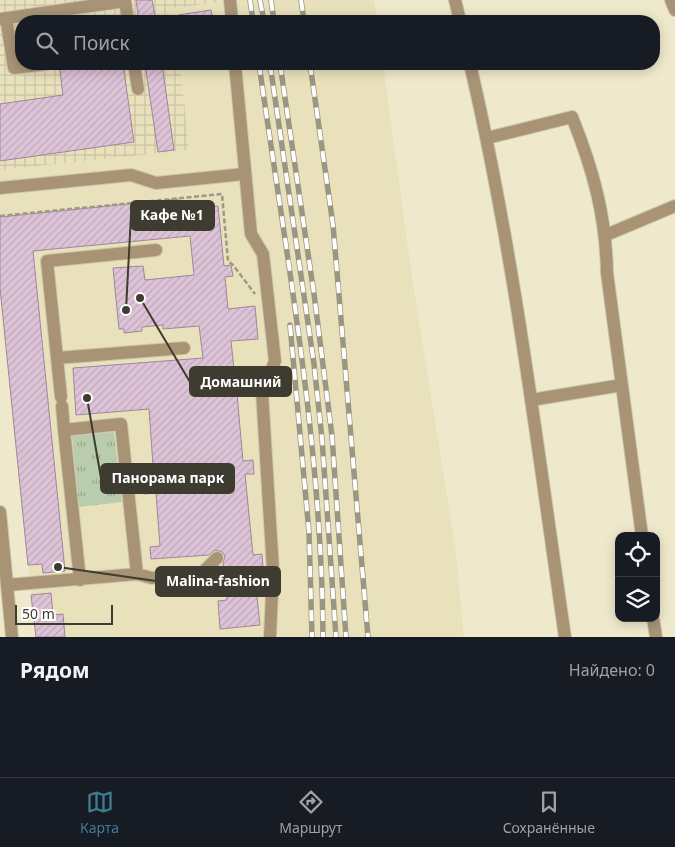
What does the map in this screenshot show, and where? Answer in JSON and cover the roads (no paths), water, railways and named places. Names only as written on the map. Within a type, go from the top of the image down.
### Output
[{"type":"street","points":[[230,0],[231,15]]},
{"type":"street","points":[[455,0],[459,15]]},
{"type":"street","points":[[671,0],[675,10]]},
{"type":"street","points":[[30,15],[125,1],[127,15]]},
{"type":"street","points":[[3,19],[15,68]]},
{"type":"street","points":[[135,70],[138,89]]},
{"type":"street","points":[[235,70],[251,234],[263,254],[275,361],[262,392],[273,570],[270,637]]},
{"type":"street","points":[[471,70],[487,138],[517,308],[566,637]]},
{"type":"street","points":[[487,138],[572,116],[590,162],[606,235],[607,273],[641,532]]},
{"type":"street","points":[[0,188],[131,175],[156,183],[244,174]]},
{"type":"street","points":[[606,235],[675,206]]},
{"type":"street","points":[[80,580],[47,261],[156,250]]},
{"type":"street","points":[[57,358],[184,348]]},
{"type":"street","points":[[531,400],[622,385]]},
{"type":"street","points":[[64,430],[121,424],[137,574]]},
{"type":"street","points":[[0,512],[12,637]]},
{"type":"street","points":[[7,584],[80,580],[137,574],[152,578],[202,573],[217,558]]},
{"type":"street","points":[[654,622],[656,637]]},
{"type":"railway","points":[[250,0],[252,15]]},
{"type":"railway","points":[[260,0],[263,15]]},
{"type":"railway","points":[[271,0],[273,15]]},
{"type":"railway","points":[[301,0],[303,15]]},
{"type":"railway","points":[[260,70],[291,278],[309,421],[321,565],[323,637]]},
{"type":"railway","points":[[271,70],[314,364],[322,439],[336,637]]},
{"type":"railway","points":[[281,70],[314,294],[332,436],[346,637]]},
{"type":"railway","points":[[311,70],[333,225],[368,637]]},
{"type":"railway","points":[[290,325],[309,532],[312,637]]},
{"type":"place","name":"Домашний","points":[[140,298]]},
{"type":"place","name":"Кафе №1","points":[[126,310]]},
{"type":"place","name":"Панорама парк","points":[[87,398]]},
{"type":"place","name":"Malina-fashion","points":[[58,567]]}]
